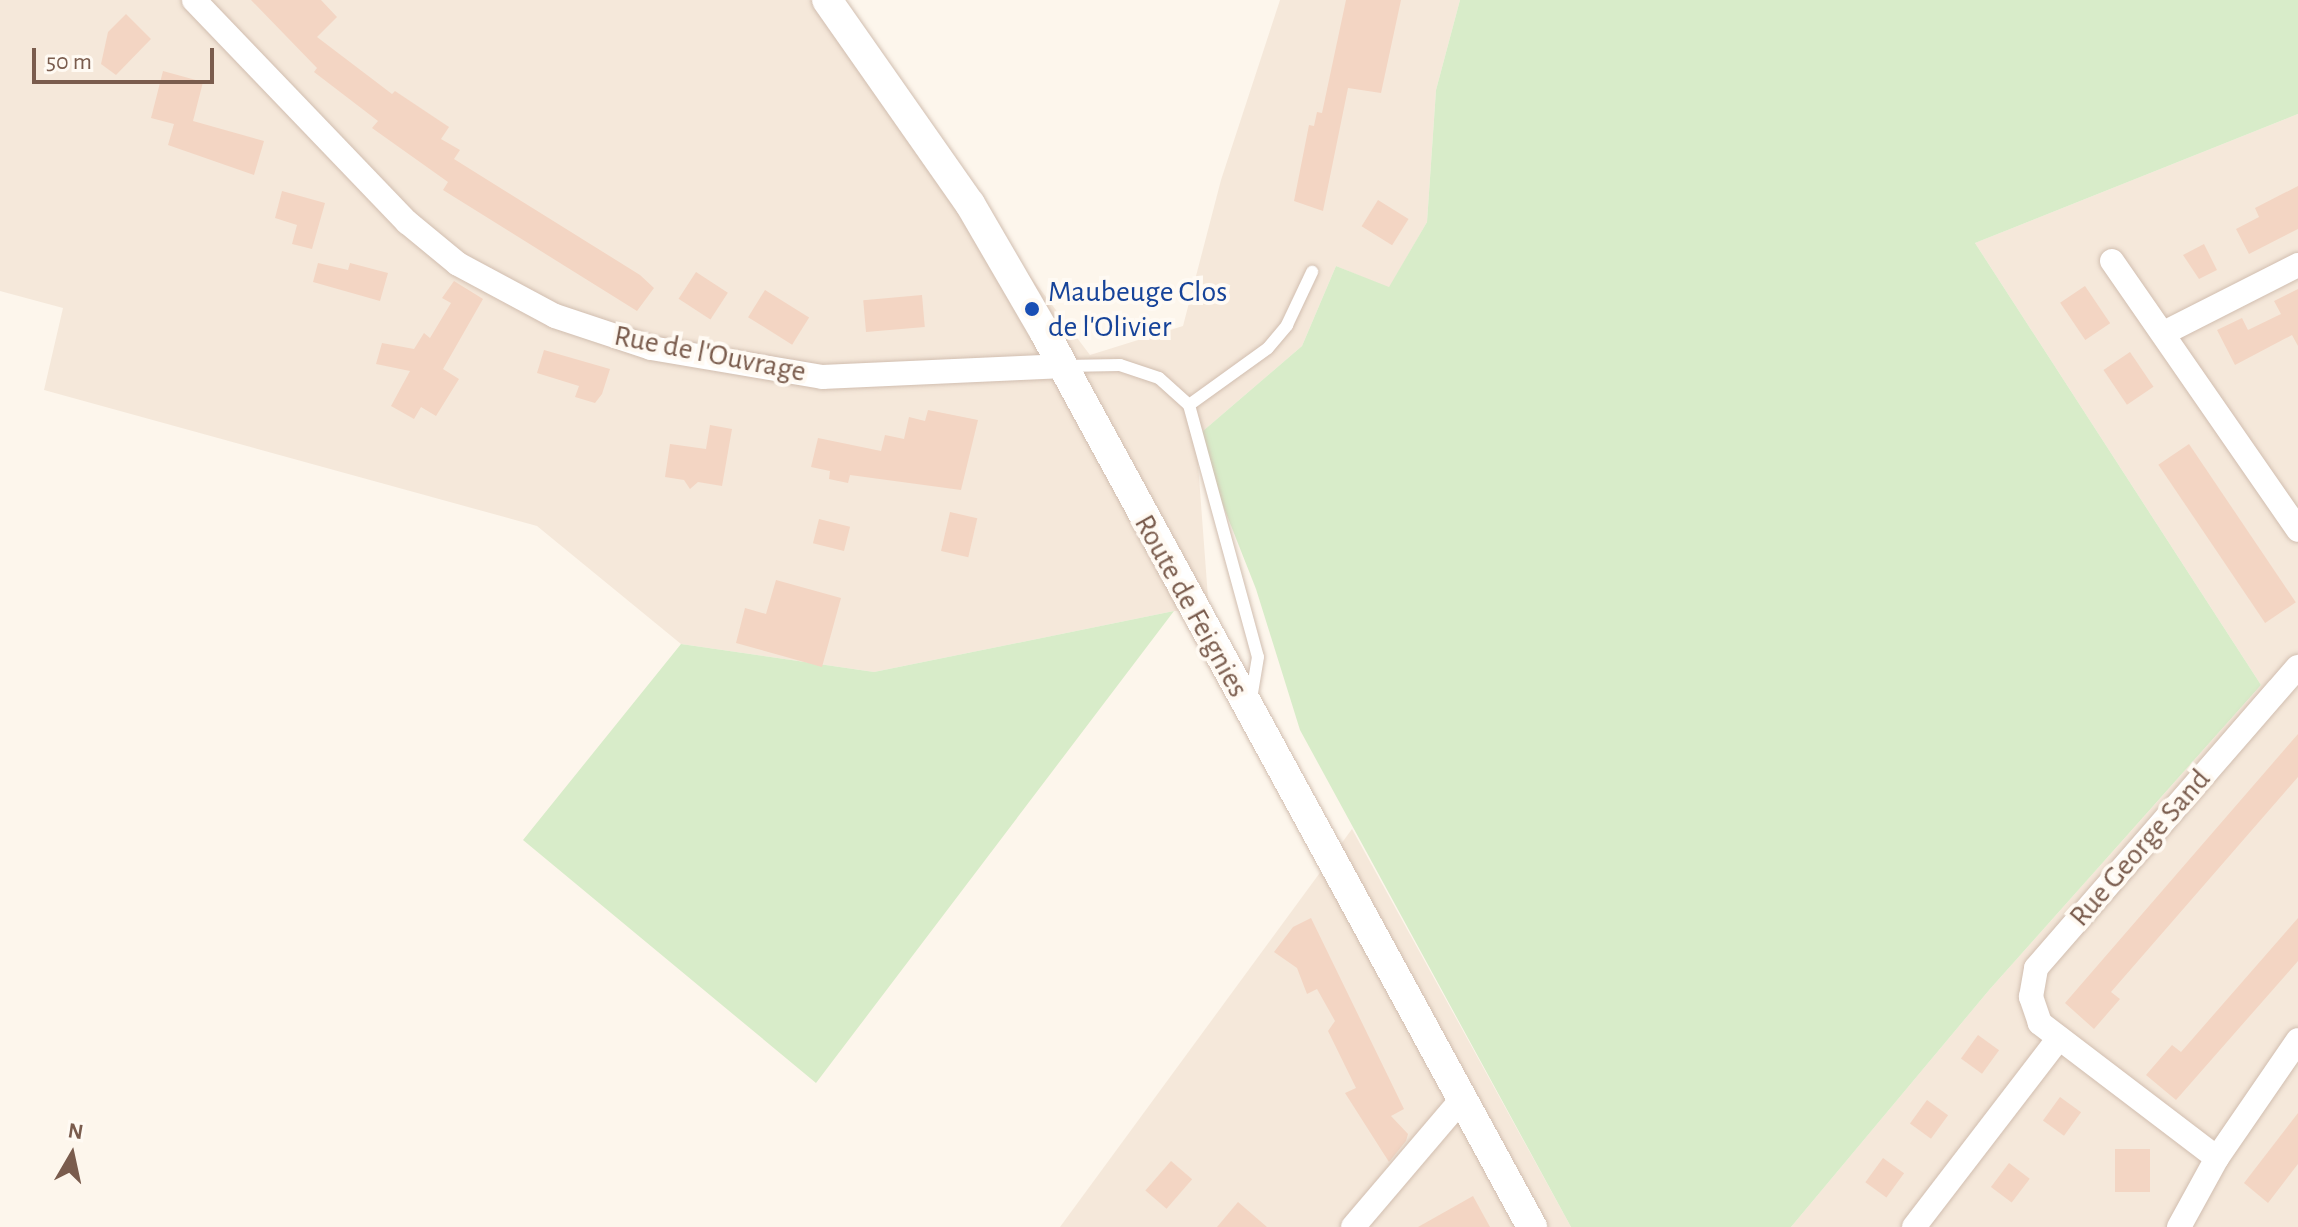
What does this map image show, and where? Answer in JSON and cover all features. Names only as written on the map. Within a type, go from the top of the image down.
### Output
[{"type":"street","name":"Rue de l'Ouvrage","points":[[194,0],[407,222],[458,264],[555,316],[651,348],[823,377],[1064,366]]},
{"type":"street","name":"Route de Feignies","points":[[827,0],[970,204],[1064,366],[1248,710],[1532,1227]]},
{"type":"street","points":[[2112,261],[2298,530]]},
{"type":"street","points":[[2164,333],[2298,265]]},
{"type":"street","name":"Rue George Sand","points":[[2217,1158],[2040,1023],[2031,997],[2036,968],[2298,667]]},
{"type":"street","points":[[1914,1227],[2059,1038]]},
{"type":"street","points":[[2179,1227],[2217,1158],[2298,1040]]},
{"type":"street","points":[[1353,1227],[1461,1100]]},
{"type":"lane","points":[[1189,405],[1268,348],[1287,325],[1312,272]]},
{"type":"lane","points":[[1064,366],[1120,365],[1159,378],[1189,405],[1258,657],[1248,710]]},
{"type":"shaded area","points":[[0,0],[821,0],[1090,355],[1183,326],[1221,180],[1280,0],[1460,0],[1436,90],[1427,222],[1389,288],[1336,266],[1302,346],[1196,437],[1209,611],[1174,611],[874,672],[681,644],[537,526],[44,390],[63,308],[0,291]]},
{"type":"shaded area","points":[[2298,114],[2298,1227],[1791,1227],[1990,989],[2261,685],[1975,243]]},
{"type":"shaded area","points":[[1352,829],[1571,1227],[1060,1227]]},
{"type":"green space","points":[[1460,0],[2298,0],[2298,114],[1975,243],[2261,685],[1990,989],[1791,1227],[1571,1227],[1300,730],[1256,589],[1196,437],[1302,346],[1336,266],[1389,287],[1427,222],[1436,90]]},
{"type":"green space","points":[[1174,611],[816,1083],[523,840],[681,644],[874,672]]},
{"type":"building","points":[[251,0],[321,0],[337,17],[317,37],[392,94],[395,91],[449,127],[441,139],[460,150],[454,159],[640,275],[654,288],[637,311],[443,190],[448,182],[372,128],[378,121],[314,72],[317,68]]},
{"type":"building","points":[[1346,0],[1401,0],[1381,93],[1348,88],[1323,211],[1294,201],[1309,125],[1314,126],[1317,112],[1322,113]]},
{"type":"building","points":[[126,14],[151,39],[116,75],[101,64],[108,32]]},
{"type":"building","points":[[163,71],[203,82],[193,121],[264,141],[254,175],[168,145],[174,124],[151,118]]},
{"type":"building","points":[[2298,186],[2298,229],[2249,254],[2236,229],[2259,217],[2255,208]]},
{"type":"building","points":[[282,191],[325,203],[312,249],[292,244],[297,225],[275,218]]},
{"type":"building","points":[[1378,200],[1409,219],[1392,245],[1362,226]]},
{"type":"building","points":[[2204,244],[2217,270],[2199,279],[2183,255]]},
{"type":"building","points":[[318,263],[348,270],[350,263],[388,273],[380,301],[313,282]]},
{"type":"building","points":[[696,272],[728,293],[710,320],[679,299]]},
{"type":"building","points":[[454,281],[483,299],[443,369],[459,379],[436,416],[421,407],[414,419],[391,406],[410,371],[376,364],[382,343],[414,349],[424,333],[430,338],[451,303],[442,298]]},
{"type":"building","points":[[2085,286],[2110,323],[2085,340],[2060,303]]},
{"type":"building","points":[[2298,289],[2298,346],[2292,335],[2235,365],[2217,330],[2242,318],[2248,330],[2281,314],[2274,301]]},
{"type":"building","points":[[765,290],[809,318],[792,345],[748,317]]},
{"type":"building","points":[[922,295],[925,327],[866,332],[863,300]]},
{"type":"building","points":[[544,350],[610,369],[602,394],[595,403],[575,397],[579,386],[537,373]]},
{"type":"building","points":[[2130,352],[2153,387],[2127,405],[2103,370]]},
{"type":"building","points":[[928,410],[978,420],[961,490],[850,475],[848,483],[829,479],[830,471],[811,467],[818,438],[881,451],[885,435],[904,439],[909,417],[925,421]]},
{"type":"building","points":[[710,425],[732,429],[722,486],[698,482],[690,489],[684,480],[665,477],[670,444],[706,449]]},
{"type":"building","points":[[2189,444],[2296,602],[2265,623],[2158,465]]},
{"type":"building","points":[[950,512],[977,518],[968,557],[941,551]]},
{"type":"building","points":[[819,519],[850,527],[844,551],[813,543]]},
{"type":"building","points":[[776,580],[841,598],[822,667],[736,643],[745,608],[766,614]]},
{"type":"building","points":[[2298,734],[2298,777],[2111,992],[2120,999],[2094,1029],[2065,1003]]},
{"type":"building","points":[[1311,918],[1404,1109],[1391,1116],[1408,1134],[1389,1162],[1345,1093],[1356,1088],[1328,1031],[1335,1021],[1317,989],[1307,994],[1297,968],[1274,952],[1293,927]]},
{"type":"building","points":[[2298,918],[2298,961],[2176,1100],[2146,1075],[2172,1045],[2181,1052]]},
{"type":"building","points":[[1978,1035],[1999,1050],[1982,1074],[1961,1058]]},
{"type":"building","points":[[2060,1097],[2081,1112],[2064,1136],[2043,1120]]},
{"type":"building","points":[[1927,1100],[1948,1115],[1931,1139],[1910,1123]]},
{"type":"building","points":[[2298,1113],[2298,1164],[2268,1203],[2244,1183]]},
{"type":"building","points":[[2115,1149],[2150,1149],[2150,1192],[2115,1192]]},
{"type":"building","points":[[1883,1158],[1904,1173],[1886,1198],[1865,1182]]},
{"type":"building","points":[[1171,1161],[1192,1179],[1167,1209],[1145,1190]]},
{"type":"building","points":[[2009,1163],[2030,1179],[2012,1203],[1991,1187]]},
{"type":"building","points":[[1473,1196],[1490,1227],[1418,1227]]},
{"type":"building","points":[[1238,1202],[1267,1227],[1217,1227]]},
{"type":"place","name":"Maubeuge Clos de l'Olivier","points":[[1032,309]]}]
